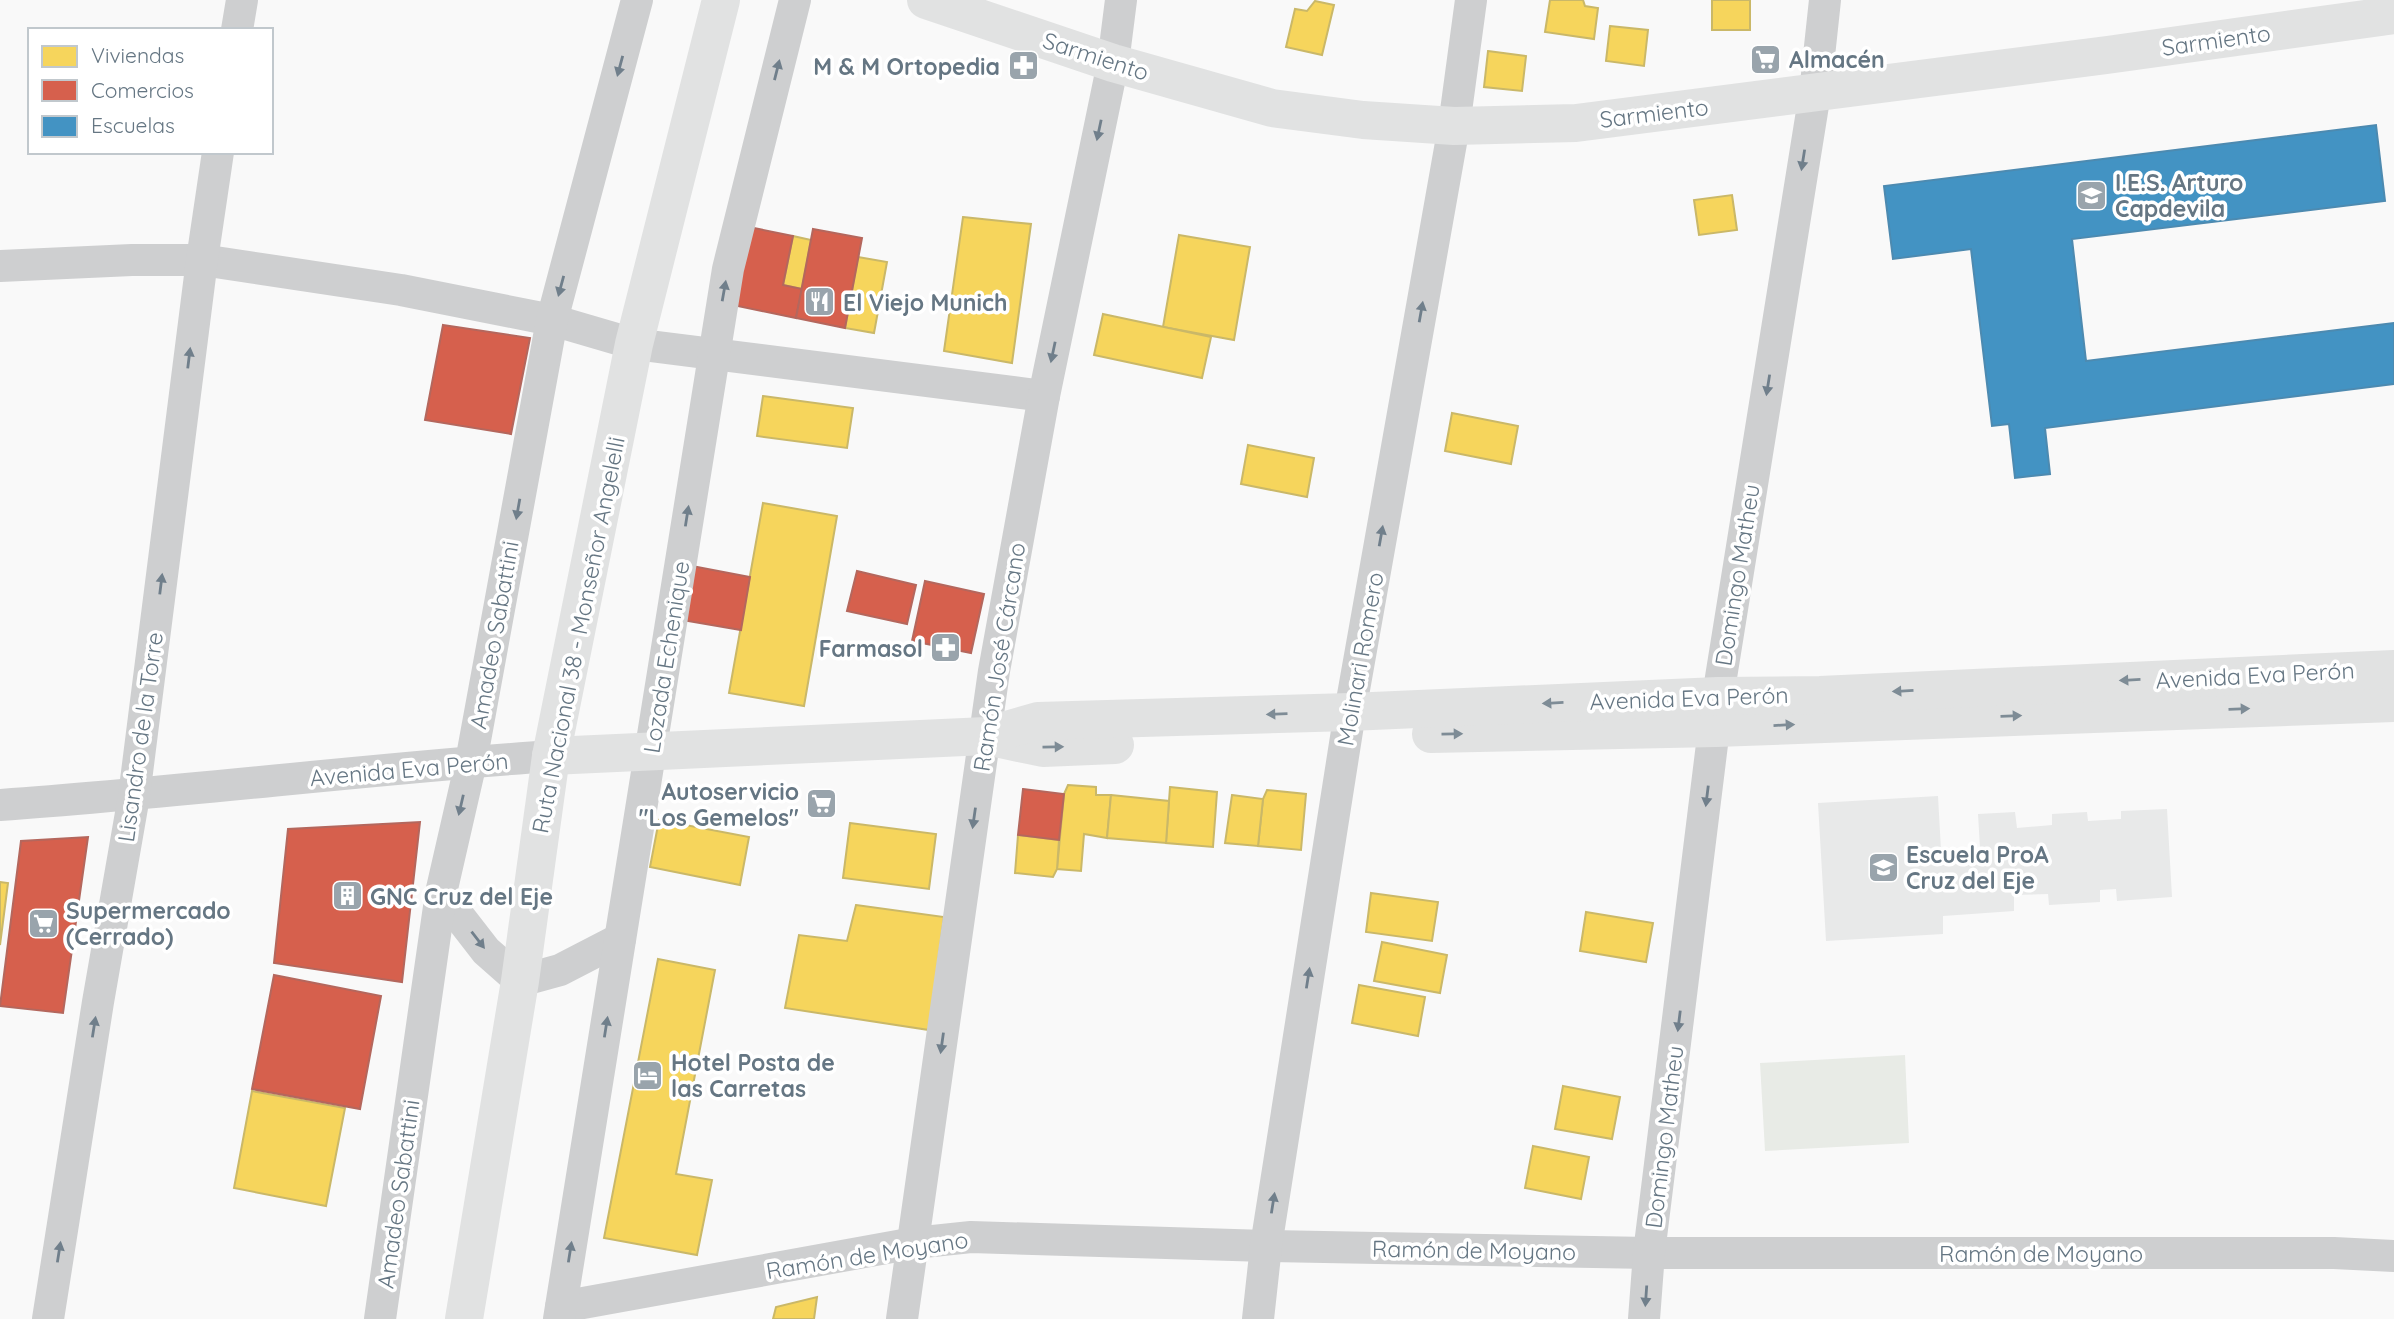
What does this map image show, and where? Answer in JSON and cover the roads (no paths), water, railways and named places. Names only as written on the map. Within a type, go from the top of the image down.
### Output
[{"type":"main road","name":"Ruta Nacional 38 - Monseñor Angelelli","points":[[464,1319],[520,981],[551,756],[634,344],[721,0]]},
{"type":"main road","name":"Sarmiento","points":[[926,0],[1113,63],[1272,108],[1363,120],[1454,126],[1576,123],[2394,15]]},
{"type":"main road","name":"Avenida Eva Perón","points":[[1717,712],[1820,695],[2394,668]]},
{"type":"main road","name":"Avenida Eva Perón","points":[[551,756],[986,736],[1038,721],[1348,724],[1717,712],[2394,703]]},
{"type":"street","points":[[237,28],[242,0]]},
{"type":"street","name":"Amadeo Sabattini","points":[[380,1319],[441,893],[471,762],[552,320],[637,0]]},
{"type":"street","name":"Lozada Echenique","points":[[560,1313],[728,269],[795,0]]},
{"type":"street","name":"Ramón José Cárcano","points":[[902,1319],[994,671],[1044,396],[1113,63],[1121,0]]},
{"type":"street","name":"Molinari Romero","points":[[1258,1319],[1266,1246],[1348,724],[1454,126],[1471,0]]},
{"type":"street","name":"Domingo Matheu","points":[[1644,1319],[1649,1253],[1717,712],[1815,93],[1825,0]]},
{"type":"street","name":"Lisandro de la Torre","points":[[48,1319],[134,796],[218,154]]},
{"type":"street","points":[[0,266],[202,260],[401,290],[552,320],[634,344],[1044,396]]},
{"type":"street","name":"Avenida Eva Perón","points":[[0,805],[134,796],[551,756]]},
{"type":"street","points":[[441,893],[486,951],[520,981],[560,970],[620,939]]},
{"type":"street","name":"Ramón de Moyano","points":[[560,1313],[914,1243],[971,1237],[1649,1253],[2334,1253],[2394,1256]]},
{"type":"place","name":"Almacén","points":[[1766,59]]},
{"type":"place","name":"M & M Ortopedia","points":[[1023,66]]},
{"type":"place","name":"I.E.S. Arturo Capdevila","points":[[2092,195]]},
{"type":"place","name":"El Viejo Munich","points":[[820,302]]},
{"type":"place","name":"Farmasol","points":[[946,648]]},
{"type":"place","name":"Autoservicio \"Los Gemelos\"","points":[[822,804]]},
{"type":"place","name":"Escuela ProA Cruz del Eje","points":[[1883,867]]},
{"type":"place","name":"GNC Cruz del Eje","points":[[347,896]]},
{"type":"place","name":"Supermercado (Cerrado)","points":[[43,923]]},
{"type":"place","name":"Hotel Posta de las Carretas","points":[[648,1075]]}]
